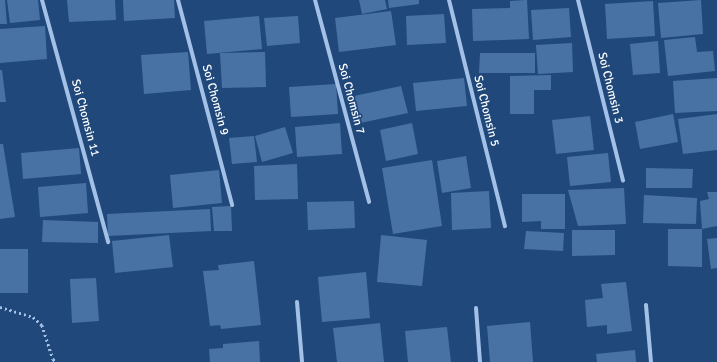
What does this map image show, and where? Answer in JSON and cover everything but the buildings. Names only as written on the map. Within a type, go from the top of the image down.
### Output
[{"type":"street","name":"Soi Chomsin 11","points":[[42,0],[108,242]]},
{"type":"street","name":"Soi Chomsin 9","points":[[178,0],[232,205]]},
{"type":"street","name":"Soi Chomsin 7","points":[[315,0],[369,202]]},
{"type":"street","name":"Soi Chomsin 5","points":[[449,0],[504,226]]},
{"type":"street","name":"Soi Chomsin 3","points":[[578,0],[623,180]]},
{"type":"street","points":[[298,302],[302,362]]},
{"type":"street","points":[[646,305],[651,362]]},
{"type":"street","points":[[476,308],[480,362]]},
{"type":"path","points":[[0,307],[33,317],[42,325],[53,359],[56,362]]}]
